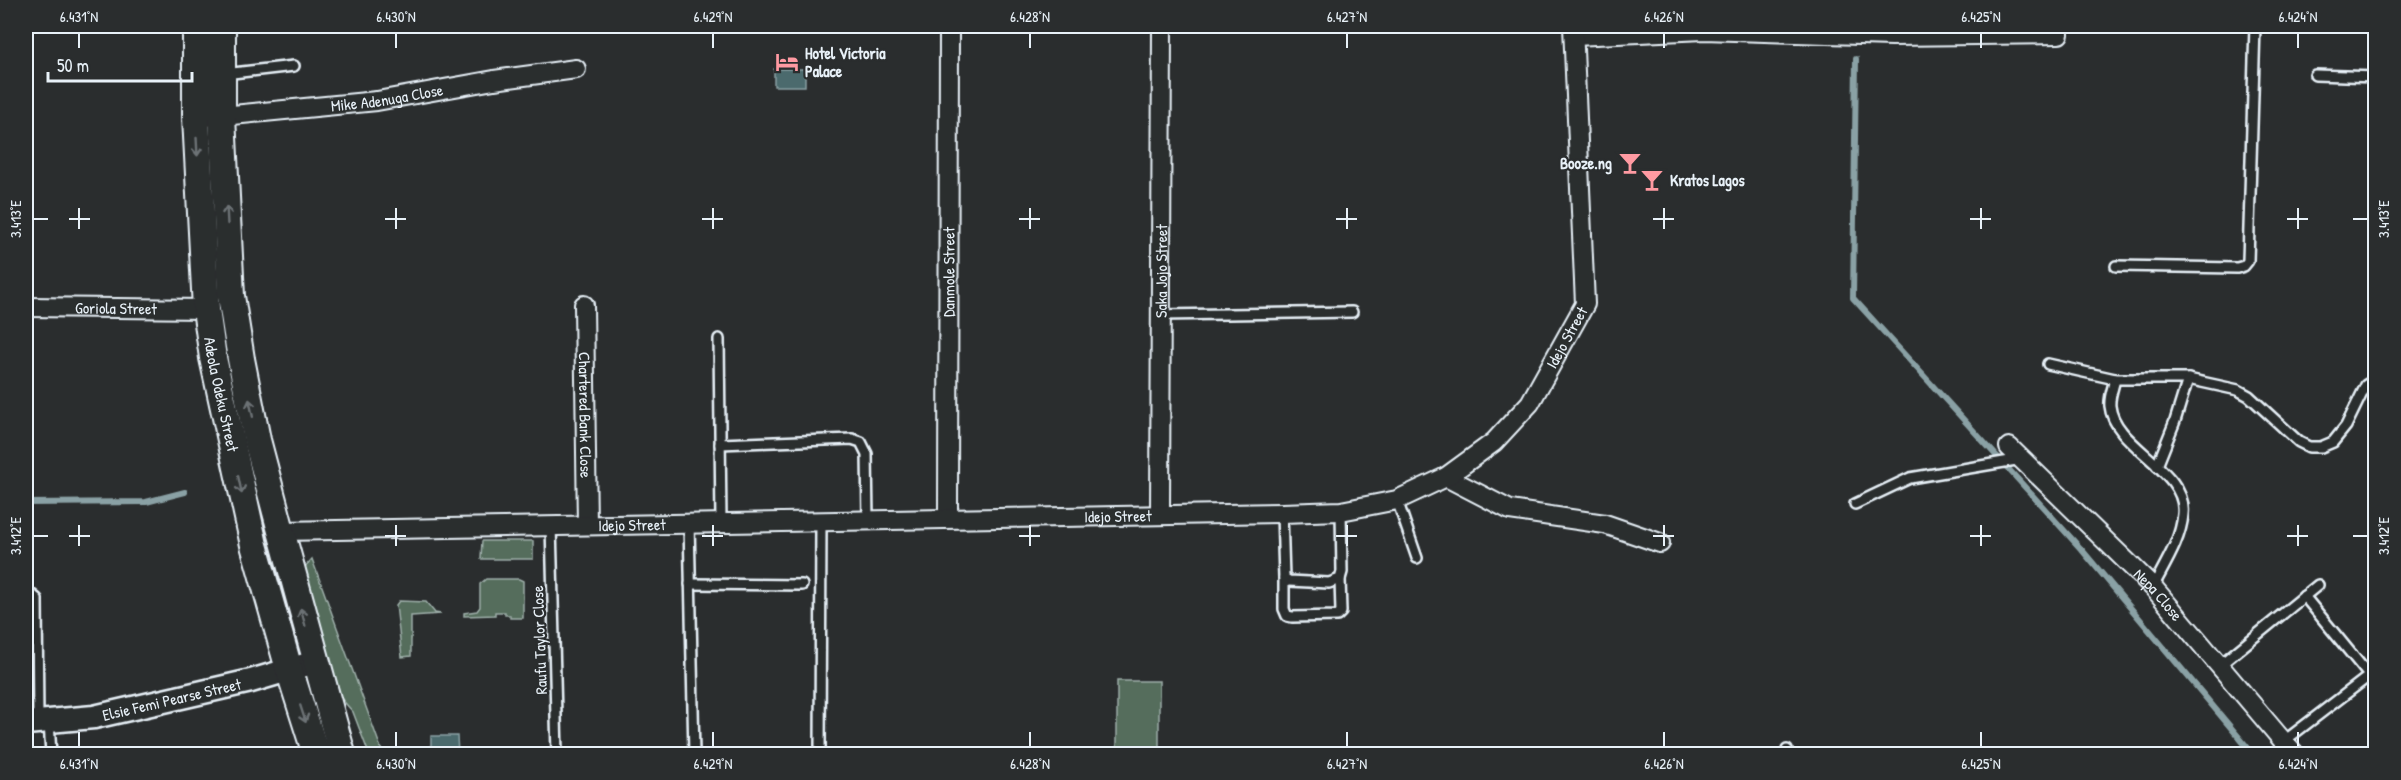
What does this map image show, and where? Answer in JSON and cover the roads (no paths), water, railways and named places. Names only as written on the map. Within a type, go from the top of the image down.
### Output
[{"type":"main road","name":"Adeola Odeku Street","points":[[196,26],[196,117],[206,309],[213,358],[254,545],[288,669],[316,754]]},
{"type":"main road","name":"Adeola Odeku Street","points":[[222,26],[222,117],[231,296],[241,359],[257,440],[315,662],[342,754]]},
{"type":"street","name":"Danmole Street","points":[[948,518],[949,26]]},
{"type":"street","name":"Saka Jojo Street","points":[[1160,515],[1161,26]]},
{"type":"street","points":[[1573,31],[1704,28],[2059,34]]},
{"type":"street","name":"Idejo Street","points":[[281,531],[1282,513],[1341,511],[1396,500],[1446,477],[1494,442],[1530,403],[1585,304],[1573,31]]},
{"type":"street","name":"Mike Adenuga Close","points":[[196,117],[222,117],[377,101],[494,80],[576,69]]},
{"type":"street","name":"Chartered Bank Close","points":[[584,305],[587,525]]},
{"type":"street","name":"Goriola Street","points":[[26,307],[206,309]]},
{"type":"street","name":"Nepa Close","points":[[2011,456],[2153,587],[2289,748]]},
{"type":"street","points":[[1446,477],[1510,510],[1605,524],[1660,543]]},
{"type":"street","name":"Elsie Femi Pearse Street","points":[[38,722],[94,717],[128,710],[251,681],[315,662]]},
{"type":"lane","points":[[2116,266],[2237,268],[2244,266],[2248,261],[2255,26]]},
{"type":"lane","points":[[222,74],[294,66]]},
{"type":"lane","points":[[2315,75],[2376,78]]},
{"type":"lane","points":[[1160,315],[1352,312]]},
{"type":"lane","points":[[719,339],[721,522]]},
{"type":"lane","points":[[2048,364],[2115,379],[2188,379],[2238,390],[2249,396],[2299,442],[2309,447],[2321,447],[2333,442],[2346,426],[2366,385],[2370,382],[2376,383]]},
{"type":"lane","points":[[2115,379],[2110,398],[2110,408],[2114,419],[2175,487],[2182,501],[2184,512],[2176,541],[2153,587]]},
{"type":"lane","points":[[2157,466],[2175,421],[2188,379]]},
{"type":"lane","points":[[720,444],[852,439],[861,442],[867,454],[868,520]]},
{"type":"lane","points":[[1856,504],[1910,478],[1985,464],[2011,456]]},
{"type":"lane","points":[[1396,500],[1417,558]]},
{"type":"lane","points":[[1282,513],[1284,609],[1287,616],[1337,616],[1342,606],[1341,511]]},
{"type":"lane","points":[[819,754],[821,520]]},
{"type":"lane","points":[[689,523],[694,754]]},
{"type":"lane","name":"Raufu Taylor Close","points":[[551,525],[558,754]]},
{"type":"lane","points":[[1284,578],[1289,581],[1329,583],[1340,579]]},
{"type":"lane","points":[[690,584],[802,585]]},
{"type":"lane","points":[[2220,665],[2318,585]]},
{"type":"lane","points":[[26,590],[37,599],[38,722],[51,754]]},
{"type":"lane","points":[[2289,748],[2372,680],[2304,596]]},
{"type":"water","points":[[774,69],[805,69],[805,86],[774,86]]},
{"type":"water","points":[[431,736],[457,736],[458,754],[431,754]]},
{"type":"waterway","points":[[1856,59],[1853,298],[2082,550],[2253,754]]},
{"type":"waterway","points":[[26,503],[146,502],[185,492]]},
{"type":"place","name":"Hotel Victoria Palace","points":[[787,62]]},
{"type":"place","name":"Booze.ng","points":[[1630,163]]},
{"type":"place","name":"Kratos Lagos","points":[[1652,180]]}]
